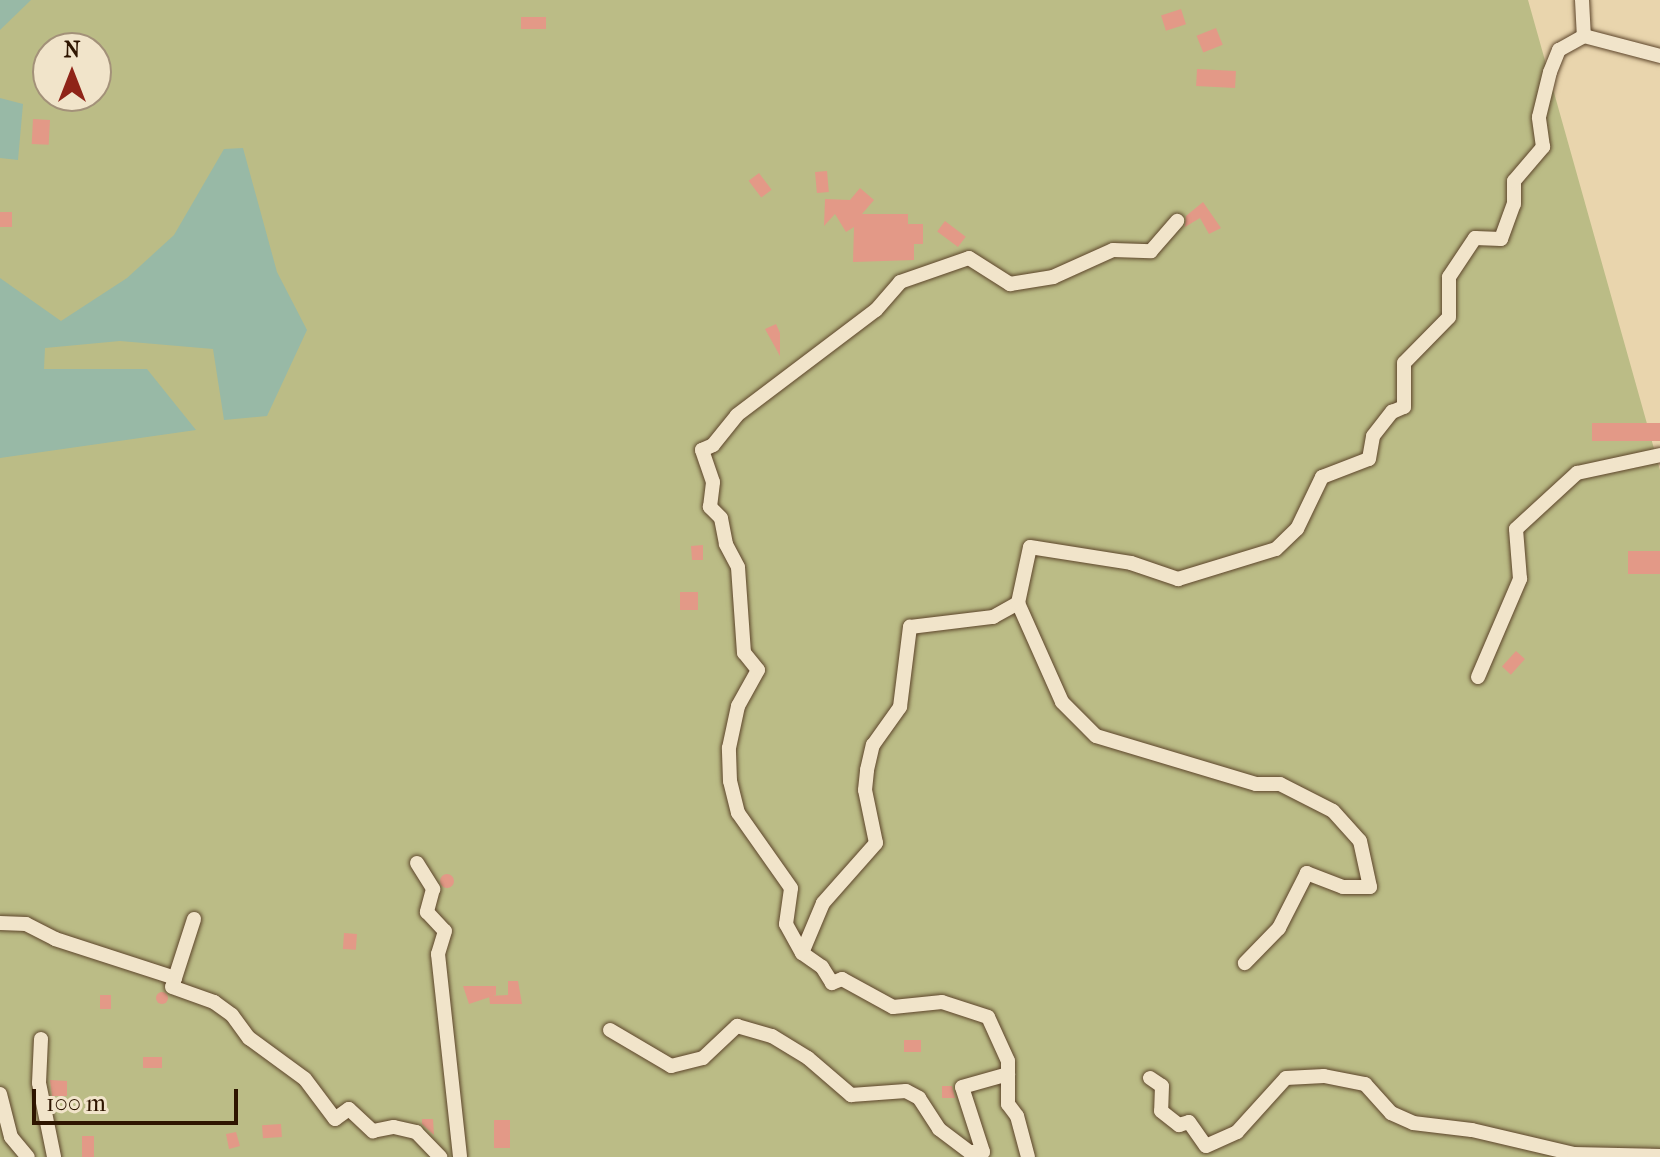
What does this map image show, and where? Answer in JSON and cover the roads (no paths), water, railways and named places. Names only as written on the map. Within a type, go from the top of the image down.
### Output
[{"type":"street","points":[[1582,0],[1584,36]]},
{"type":"street","points":[[1245,963],[1279,928],[1307,873],[1343,887],[1370,887],[1360,841],[1333,811],[1280,784],[1256,784],[1096,736],[1062,702],[1018,603],[1030,547],[1131,563],[1178,579],[1276,549],[1297,529],[1322,477],[1369,459],[1373,436],[1392,412],[1404,407],[1404,363],[1449,317],[1449,277],[1475,238],[1501,239],[1514,204],[1514,181],[1543,147],[1540,97],[1559,50],[1584,36],[1660,56]]},
{"type":"street","points":[[1028,1157],[1017,1116],[1008,1104],[1008,1074],[998,1032],[988,1017],[942,1002],[893,1007],[842,979],[832,983],[822,967],[802,953],[786,924],[791,888],[738,813],[730,781],[729,748],[738,706],[758,670],[744,653],[738,567],[726,544],[721,518],[710,507],[713,482],[702,450],[713,445],[737,415],[876,310],[900,282],[969,258],[1010,284],[1053,277],[1113,250],[1151,251],[1177,221]]},
{"type":"street","points":[[1478,677],[1520,579],[1516,529],[1577,473],[1660,455]]},
{"type":"street","points":[[802,953],[823,903],[876,843],[865,790],[867,770],[873,745],[900,707],[910,627],[993,617],[1018,603]]},
{"type":"street","points":[[417,863],[433,889],[427,912],[445,931],[438,954],[460,1157]]},
{"type":"street","points":[[194,919],[172,987],[214,1002],[249,1038],[305,1079],[335,1119],[349,1109],[373,1131],[394,1127],[416,1132],[440,1157]]},
{"type":"street","points":[[0,923],[26,924],[55,939],[175,978]]},
{"type":"street","points":[[610,1030],[671,1066],[703,1058],[737,1026],[772,1036],[808,1058],[851,1095],[906,1091],[919,1098],[939,1129],[970,1152],[983,1152],[962,1087],[1008,1074]]},
{"type":"street","points":[[41,1039],[39,1083],[54,1157]]},
{"type":"street","points":[[1150,1078],[1164,1093],[1161,1111],[1179,1125],[1189,1122],[1206,1146],[1237,1132],[1286,1078],[1324,1076],[1365,1084],[1391,1113],[1413,1123],[1472,1130],[1574,1154],[1660,1156]]},
{"type":"street","points":[[0,1094],[11,1137],[28,1157]]}]
